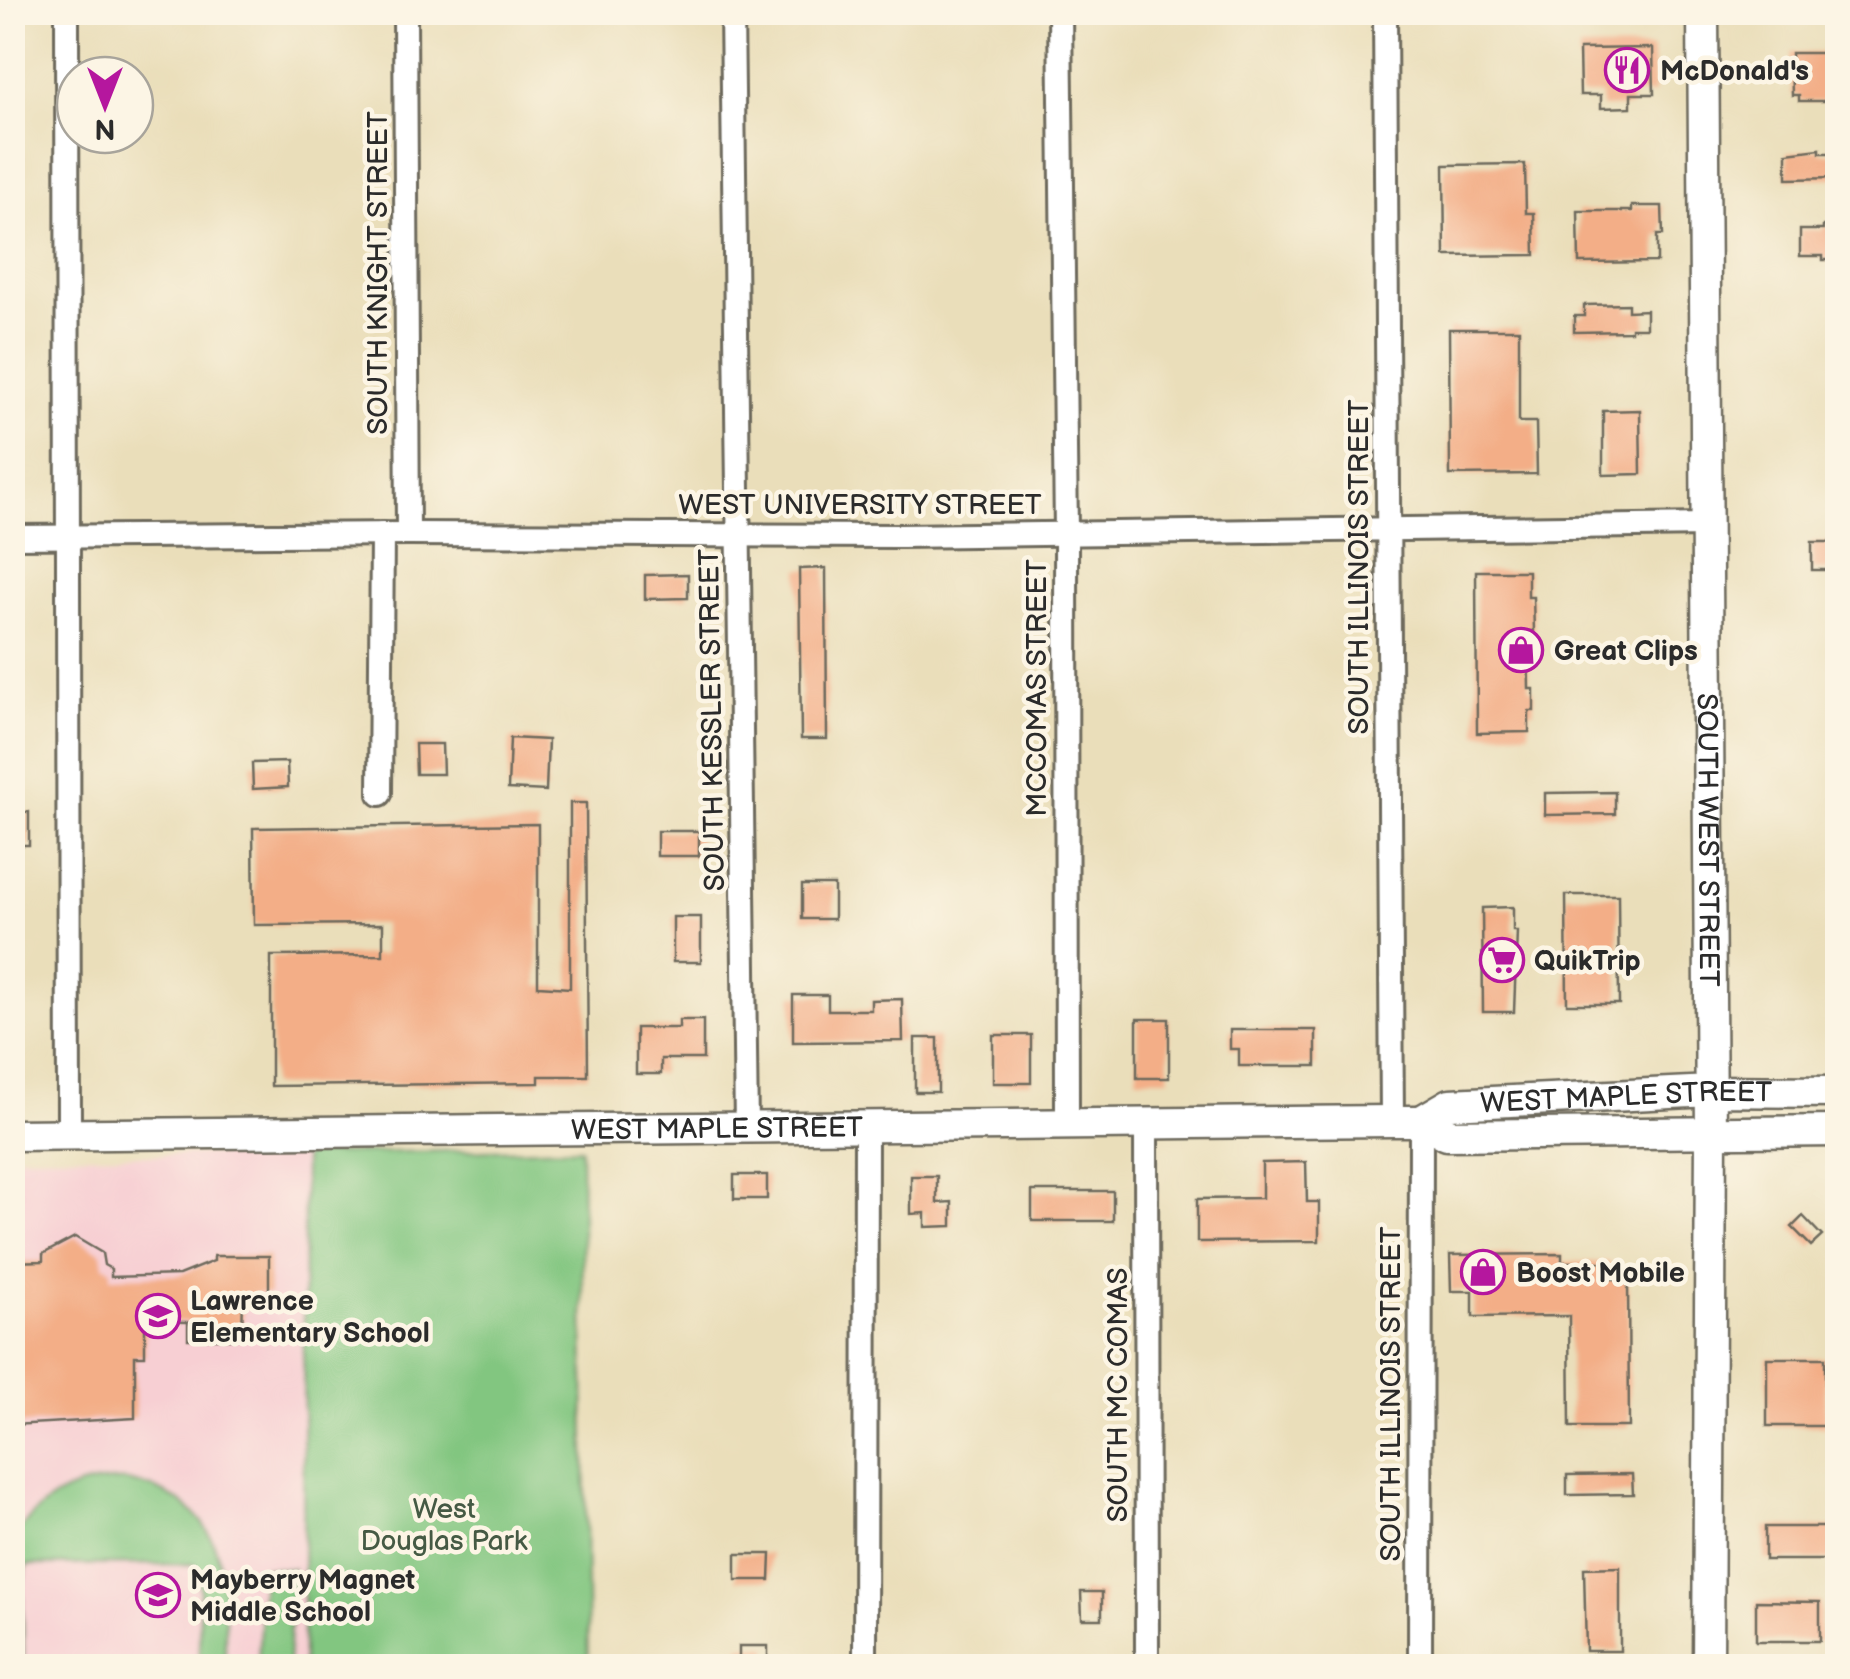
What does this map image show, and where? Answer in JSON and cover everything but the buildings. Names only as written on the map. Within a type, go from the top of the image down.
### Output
[{"type":"street","points":[[67,12],[69,1135]]},
{"type":"street","name":"SOUTH KNIGHT STREET","points":[[405,12],[408,534]]},
{"type":"street","name":"SOUTH KESSLER STREET","points":[[732,12],[746,1127]]},
{"type":"street","name":"MCCOMAS STREET","points":[[1060,12],[1067,1124]]},
{"type":"street","name":"SOUTH ILLINOIS STREET","points":[[1385,12],[1388,529],[1420,1666]]},
{"type":"street","name":"SOUTH WEST STREET","points":[[1703,12],[1711,1091],[1708,1666]]},
{"type":"street","name":"WEST UNIVERSITY STREET","points":[[12,537],[1066,533],[1707,524]]},
{"type":"street","points":[[380,794],[382,534]]},
{"type":"street","name":"WEST MAPLE STREET","points":[[1406,1121],[1450,1104],[1711,1091],[1838,1092]]},
{"type":"street","name":"WEST MAPLE STREET","points":[[12,1135],[1406,1121],[1448,1135],[1838,1131]]},
{"type":"street","name":"SOUTH MC COMAS","points":[[1146,1122],[1147,1666]]},
{"type":"street","points":[[865,1666],[866,1126]]},
{"type":"shaded area","name":"Lawrence Elementary School","points":[[304,1154],[303,1666],[13,1666],[12,1156]]},
{"type":"green space","name":"West Douglas Park","points":[[581,1148],[588,1666],[303,1666],[304,1154]]},
{"type":"green space","points":[[127,1481],[162,1492],[187,1507],[205,1526],[222,1575],[225,1666],[199,1666],[200,1587],[194,1564],[27,1565],[22,1587],[24,1666],[13,1666],[13,1540],[35,1513],[61,1494],[92,1483]]},
{"type":"green space","points":[[263,1568],[293,1569],[288,1666],[258,1666]]},
{"type":"place","name":"McDonald's","points":[[1627,70]]},
{"type":"place","name":"Great Clips","points":[[1521,650]]},
{"type":"place","name":"QuikTrip","points":[[1502,960]]},
{"type":"place","name":"Boost Mobile","points":[[1483,1272]]},
{"type":"place","name":"Lawrence Elementary School","points":[[158,1316]]},
{"type":"place","name":"Mayberry Magnet Middle School","points":[[158,1595]]}]
